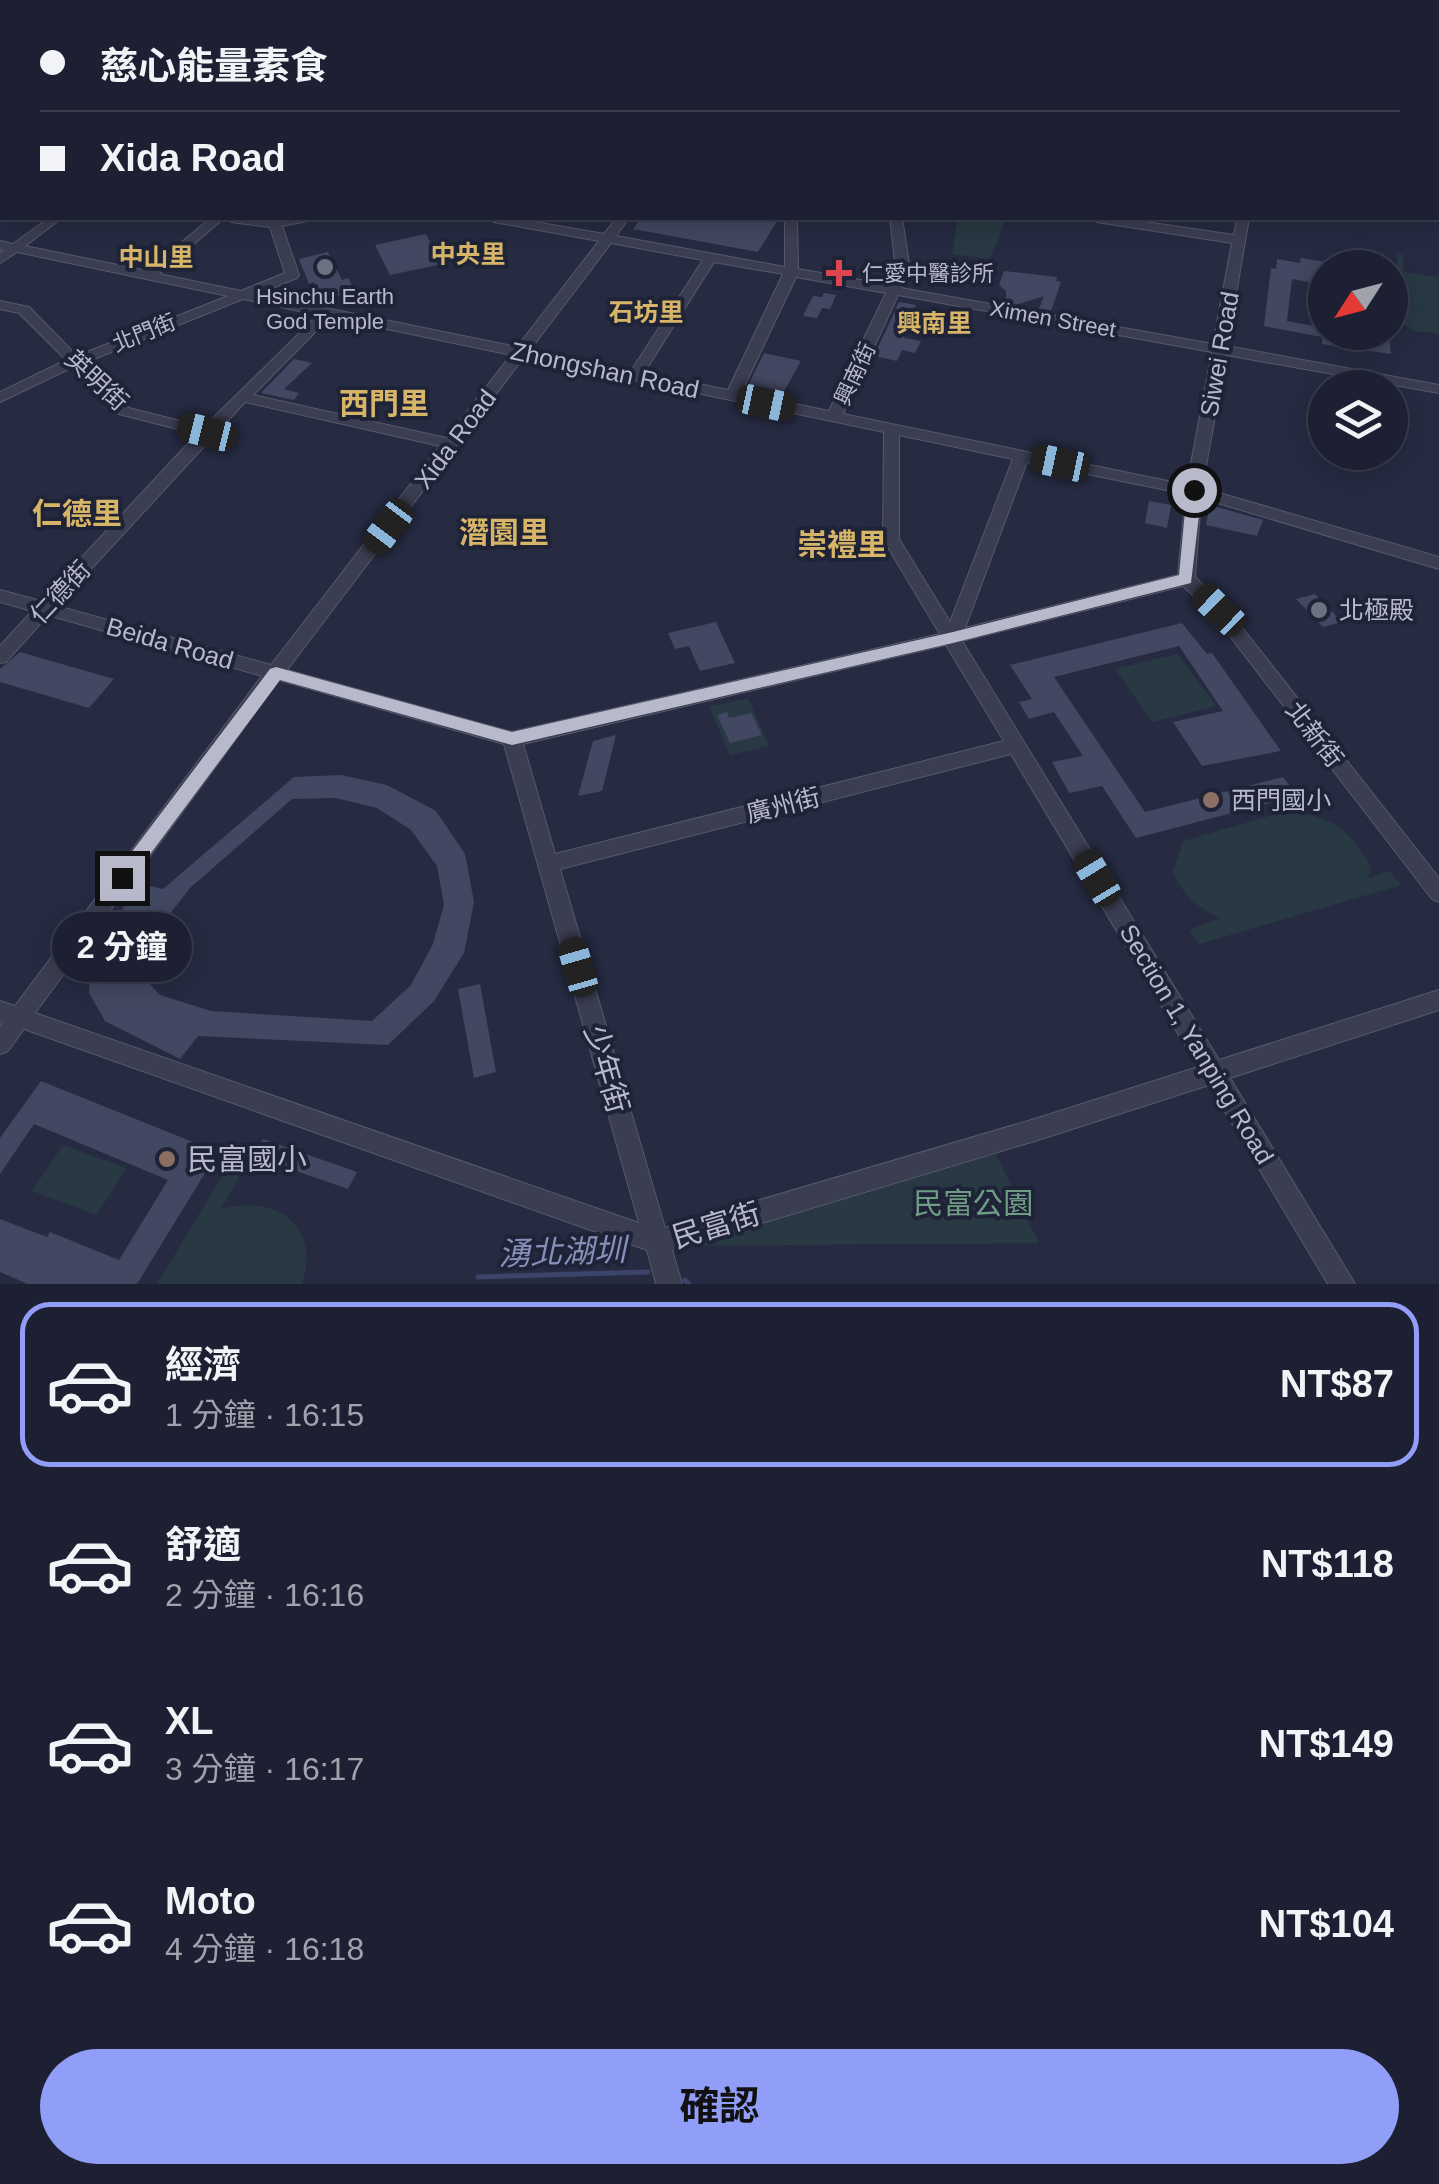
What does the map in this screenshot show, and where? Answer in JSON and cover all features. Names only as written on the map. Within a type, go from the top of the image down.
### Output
[{"type":"street","points":[[0,260],[7,247],[53,220]]},
{"type":"street","points":[[149,276],[216,220]]},
{"type":"street","name":"Ximen Street","points":[[505,220],[1439,388]]},
{"type":"street","name":"Xida Road","points":[[0,1044],[10,1014],[622,220]]},
{"type":"street","points":[[732,396],[787,286],[791,220]]},
{"type":"street","name":"興南街","points":[[834,417],[903,270],[896,220]]},
{"type":"street","points":[[1110,220],[1239,240]]},
{"type":"street","name":"Siwei Road","points":[[1194,490],[1243,220]]},
{"type":"street","name":"北門街","points":[[0,398],[76,361],[292,275],[273,221]]},
{"type":"street","name":"Zhongshan Road","points":[[7,247],[1194,490],[1439,563]]},
{"type":"street","points":[[635,376],[711,257]]},
{"type":"street","name":"英明街","points":[[0,305],[24,310],[124,412],[207,432]]},
{"type":"street","name":"仁德街","points":[[0,657],[207,432],[329,311]]},
{"type":"street","points":[[242,397],[452,444]]},
{"type":"street","name":"Section 1, Yanping Road","points":[[892,428],[891,539],[1342,1284]]},
{"type":"street","points":[[953,638],[1022,455]]},
{"type":"street","points":[[1186,579],[1194,490]]},
{"type":"street","name":"Beida Road","points":[[0,596],[512,738],[953,638],[1186,579]]},
{"type":"street","name":"北新街","points":[[1186,579],[1219,610],[1439,893]]},
{"type":"street","name":"少年街","points":[[512,738],[669,1284]]},
{"type":"street","name":"廣州街","points":[[548,864],[1018,745]]},
{"type":"street","name":"民富街","points":[[10,1014],[658,1242],[1215,1073],[1439,1000]]},
{"type":"green space","points":[[957,220],[1005,220],[990,259],[953,254]]},
{"type":"green space","points":[[1408,273],[1439,277],[1439,334],[1408,327]]},
{"type":"green space","points":[[1178,654],[1216,706],[1152,722],[1115,669]]},
{"type":"green space","points":[[748,698],[769,746],[730,755],[709,707]]},
{"type":"green space","points":[[1290,810],[1338,827],[1371,866],[1368,878],[1389,871],[1401,885],[1199,944],[1189,930],[1220,918],[1192,900],[1173,872],[1183,841]]},
{"type":"green space","points":[[63,1145],[126,1168],[97,1215],[32,1191]]},
{"type":"green space","name":"民富公園","points":[[996,1154],[1039,1243],[672,1246]]},
{"type":"green space","points":[[231,1161],[245,1166],[221,1209],[259,1206],[289,1219],[305,1245],[302,1284],[157,1284]]},
{"type":"building","points":[[640,220],[777,221],[758,252],[633,229]]},
{"type":"building","points":[[426,234],[442,264],[390,275],[375,245]]},
{"type":"building","name":"Hsinchu Earth God Temple","points":[[328,252],[342,280],[348,278],[355,291],[323,301],[314,282],[309,284],[299,259]]},
{"type":"building","points":[[1301,258],[1308,259],[1308,282],[1292,279],[1287,321],[1308,325],[1308,334],[1264,326],[1271,268],[1276,269],[1277,259],[1300,263]]},
{"type":"building","points":[[1004,271],[1057,277],[1056,281],[1061,282],[1051,311],[1039,309],[1044,296],[1016,305],[1006,303],[1006,291],[999,285]]},
{"type":"building","points":[[824,293],[836,295],[830,309],[822,308],[817,318],[803,316],[813,296],[822,297]]},
{"type":"building","points":[[899,302],[916,305],[904,338],[921,341],[915,353],[902,350],[897,361],[874,356]]},
{"type":"building","points":[[764,353],[801,361],[781,397],[746,390]]},
{"type":"building","points":[[294,359],[312,363],[284,389],[299,393],[294,400],[261,393]]},
{"type":"building","points":[[1149,501],[1171,505],[1167,528],[1145,523]]},
{"type":"building","points":[[1209,508],[1263,520],[1257,536],[1206,525]]},
{"type":"building","name":"北極殿","points":[[1315,594],[1342,622],[1323,627],[1296,599]]},
{"type":"building","points":[[716,622],[735,663],[700,671],[689,646],[675,649],[668,633]]},
{"type":"building","points":[[1182,623],[1207,654],[1212,653],[1281,751],[1202,766],[1173,722],[1223,711],[1179,646],[1054,677],[1145,812],[1283,777],[1297,796],[1136,838],[1102,786],[1069,793],[1052,762],[1083,756],[1054,712],[1029,719],[1019,702],[1032,699],[1010,665]]},
{"type":"building","points":[[20,652],[114,679],[89,708],[0,682],[0,669]]},
{"type":"building","points":[[727,712],[729,718],[751,713],[762,735],[730,743],[717,715]]},
{"type":"building","points":[[616,735],[602,791],[578,796],[593,741]]},
{"type":"building","points":[[341,775],[387,785],[436,811],[465,854],[474,902],[464,953],[434,1001],[388,1045],[198,1036],[180,1059],[105,1021],[89,993],[90,962],[107,929],[141,884],[163,889],[294,777]],"holes":[[[336,798],[377,808],[411,830],[437,866],[444,905],[433,944],[411,985],[372,1021],[211,1011],[160,995],[141,974],[149,941],[190,888],[292,799]]]},
{"type":"building","points":[[480,984],[496,1072],[474,1078],[458,989]]},
{"type":"building","points":[[41,1081],[218,1152],[137,1284],[28,1284],[0,1272],[0,1219],[47,1237],[50,1232],[119,1260],[168,1180],[34,1124],[0,1174],[0,1138]]},
{"type":"building","points":[[263,1139],[357,1172],[348,1189],[253,1156]]},
{"type":"waterway","name":"湧北湖圳","points":[[478,1277],[648,1272]]},
{"type":"waterway","name":"湧北湖圳","points":[[685,1280],[689,1284]]},
{"type":"place","name":"Hsinchu Earth God Temple","points":[[325,267]]},
{"type":"place","name":"仁愛中醫診所","points":[[839,273]]},
{"type":"place","name":"北極殿","points":[[1319,610]]},
{"type":"place","name":"西門國小","points":[[1211,800]]},
{"type":"place","name":"民富國小","points":[[167,1159]]},
{"type":"district","name":"中央里","points":[[468,254]]},
{"type":"district","name":"中山里","points":[[156,257]]},
{"type":"district","name":"石坊里","points":[[646,312]]},
{"type":"district","name":"興南里","points":[[934,323]]},
{"type":"district","name":"西門里","points":[[384,403]]},
{"type":"district","name":"仁德里","points":[[77,513]]},
{"type":"district","name":"潛園里","points":[[504,532]]},
{"type":"district","name":"崇禮里","points":[[842,544]]},
{"type":"route","points":[[122,878],[276,673],[512,738],[953,638],[1186,579],[1194,490]]}]
